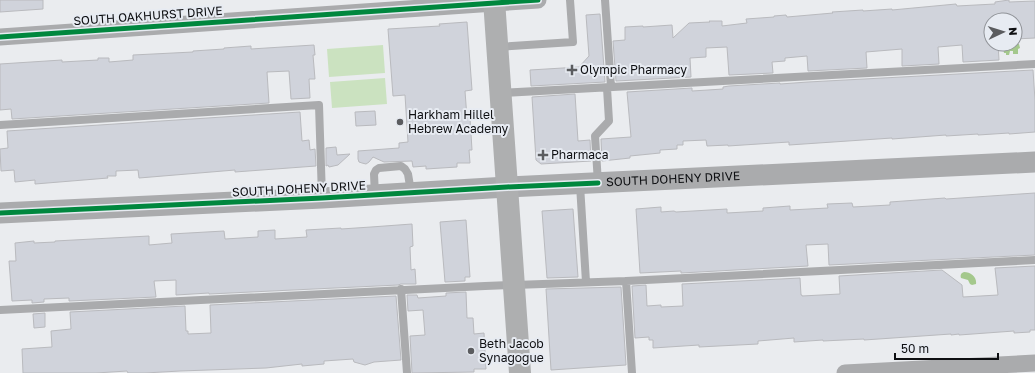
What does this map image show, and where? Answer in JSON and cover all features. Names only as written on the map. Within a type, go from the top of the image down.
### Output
[{"type":"main road","points":[[494,2],[520,373]]},
{"type":"street","name":"SOUTH OAKHURST DRIVE","points":[[0,37],[383,5],[538,0]]},
{"type":"street","name":"SOUTH DOHENY DRIVE","points":[[0,213],[1035,162]]},
{"type":"street","points":[[845,373],[1035,363]]},
{"type":"lane","points":[[498,47],[573,42],[570,0]]},
{"type":"lane","points":[[586,282],[589,184],[595,136],[609,122],[605,0]]},
{"type":"lane","points":[[500,94],[1035,64]]},
{"type":"lane","points":[[0,125],[319,105],[322,198]]},
{"type":"lane","points":[[0,310],[401,289],[626,281],[1035,260]]},
{"type":"lane","points":[[626,281],[632,373]]},
{"type":"lane","points":[[401,289],[407,373]]},
{"type":"shaded area","points":[[383,45],[385,73],[329,77],[327,49]]},
{"type":"shaded area","points":[[1004,52],[1010,52],[1009,55]]},
{"type":"shaded area","points":[[385,78],[387,104],[332,108],[330,82]]},
{"type":"shaded area","points":[[964,272],[973,275],[976,279],[976,284],[972,285],[968,280],[961,278],[961,274]]},
{"type":"building","points":[[0,0],[43,0],[43,9],[0,12]]},
{"type":"building","points":[[1009,0],[1009,2],[1035,1],[1035,38],[1023,39],[1023,12],[983,12],[983,52],[998,52],[999,60],[963,62],[962,45],[938,47],[939,64],[902,66],[902,49],[866,52],[867,68],[808,71],[807,56],[785,58],[785,61],[772,62],[773,73],[729,75],[727,47],[706,48],[706,57],[690,58],[691,77],[616,81],[613,41],[625,40],[625,27],[672,25],[673,38],[689,23],[722,21],[722,26],[747,23],[746,19],[774,16],[786,15],[787,17],[833,13],[832,12],[892,10],[956,4],[957,6],[995,4],[995,2]]},
{"type":"building","points":[[600,14],[605,82],[531,86],[530,70],[579,67],[589,56],[586,15]]},
{"type":"building","points":[[467,22],[472,90],[465,91],[467,118],[470,118],[472,150],[469,150],[470,163],[457,163],[457,167],[426,169],[426,166],[413,167],[412,161],[384,162],[373,157],[366,164],[359,162],[358,151],[399,148],[399,143],[408,142],[405,95],[393,96],[388,29],[440,26],[439,24]]},
{"type":"building","points":[[314,45],[315,55],[313,55],[315,79],[309,79],[310,98],[291,99],[289,71],[267,72],[269,103],[12,119],[11,109],[0,110],[0,64],[62,60],[62,62],[98,60],[98,58],[109,58],[109,62],[133,60],[133,55],[193,52],[251,46],[251,49]]},
{"type":"building","points":[[1033,70],[1035,132],[946,135],[789,145],[789,142],[707,146],[706,140],[683,141],[683,145],[677,145],[677,149],[660,150],[660,153],[602,161],[601,139],[631,137],[627,92],[692,88],[692,91],[723,89],[723,87],[729,86]]},
{"type":"building","points":[[575,94],[578,141],[590,140],[591,161],[541,164],[536,160],[532,97]]},
{"type":"building","points":[[375,111],[376,125],[356,126],[355,112]]},
{"type":"building","points":[[300,112],[302,141],[309,140],[310,150],[315,149],[316,166],[235,172],[235,170],[139,178],[138,170],[116,171],[116,176],[107,176],[108,178],[35,184],[35,180],[15,182],[14,170],[1,171],[0,149],[8,148],[7,131]]},
{"type":"building","points":[[336,147],[337,155],[350,154],[338,165],[329,167],[328,165],[326,166],[326,148]]},
{"type":"building","points":[[1035,193],[1035,255],[829,265],[828,244],[806,245],[808,266],[681,273],[681,271],[640,273],[636,209],[661,207],[661,212],[676,212],[727,209],[727,213],[763,211],[763,208],[790,206],[790,210],[828,208],[827,204],[852,203],[853,207],[890,205],[890,202]]},
{"type":"building","points":[[573,209],[578,277],[547,278],[542,211]]},
{"type":"building","points":[[466,220],[470,277],[465,277],[465,281],[445,282],[440,222]]},
{"type":"building","points":[[412,224],[413,246],[410,247],[411,270],[415,269],[416,284],[176,295],[176,280],[154,281],[156,297],[69,301],[69,298],[44,299],[44,302],[32,303],[32,300],[12,301],[9,261],[16,261],[15,243],[149,236],[149,245],[172,243],[171,234],[224,231],[225,239],[258,237],[258,231],[275,230],[275,239],[307,237],[306,230]]},
{"type":"building","points":[[1035,266],[1035,330],[1030,330],[1030,332],[1014,333],[1014,331],[864,340],[794,342],[794,338],[758,341],[758,344],[699,347],[699,345],[653,348],[653,340],[649,340],[649,337],[635,338],[632,286],[646,285],[647,306],[683,306],[682,284],[800,278],[802,296],[840,294],[839,276],[942,270],[962,285],[963,297],[998,295],[995,268]]},
{"type":"building","points":[[621,287],[626,365],[551,370],[546,289]]},
{"type":"building","points":[[466,292],[467,318],[473,318],[474,334],[484,333],[486,369],[474,369],[474,372],[412,373],[410,336],[425,335],[423,310],[408,311],[407,295],[417,295],[418,298],[446,296],[446,293]]},
{"type":"building","points":[[396,296],[401,360],[374,362],[365,365],[354,362],[353,359],[324,361],[324,364],[302,366],[302,364],[266,368],[145,373],[128,373],[127,371],[96,373],[23,373],[22,349],[52,347],[51,331],[71,329],[70,312],[185,306],[186,331],[188,331],[188,334],[211,333],[210,305]]},
{"type":"building","points":[[45,313],[45,327],[34,328],[33,314]]},
{"type":"cycle path","points":[[0,37],[538,0]]},
{"type":"cycle path","points":[[0,213],[598,183]]},
{"type":"place","name":"Olympic Pharmacy","points":[[572,70]]},
{"type":"place","name":"Harkham Hillel Hebrew Academy","points":[[400,122]]},
{"type":"place","name":"Pharmaca","points":[[543,155]]},
{"type":"place","name":"Beth Jacob Synagogue","points":[[471,351]]}]
